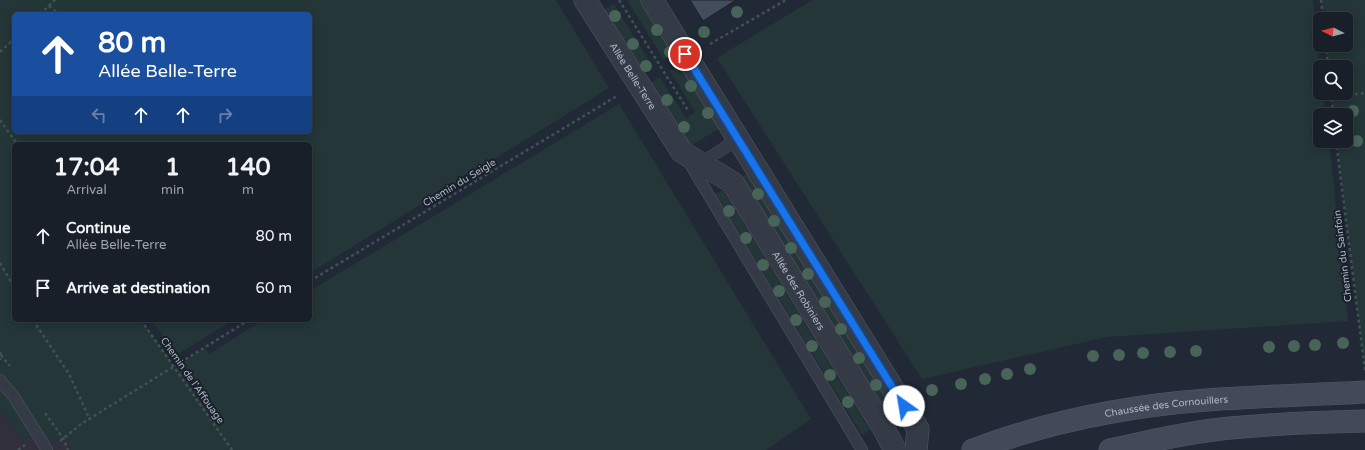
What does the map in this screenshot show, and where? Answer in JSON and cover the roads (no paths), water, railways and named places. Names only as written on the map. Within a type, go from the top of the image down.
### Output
[{"type":"street","name":"Allée Belle-Terre","points":[[585,0],[682,152]]},
{"type":"street","points":[[652,0],[777,204],[918,429],[916,450]]},
{"type":"street","name":"Allée des Robiniers","points":[[682,152],[732,183],[884,429],[895,450]]},
{"type":"street","name":"Chaussée des Cornouillers","points":[[972,450],[1061,422],[1122,411],[1206,400],[1365,392]]},
{"type":"street","points":[[1110,450],[1169,437],[1220,429],[1285,423],[1365,421]]},
{"type":"lane","points":[[701,163],[729,145],[732,131]]},
{"type":"lane","points":[[682,152],[862,450]]},
{"type":"lane","points":[[0,380],[14,397],[46,450]]}]
